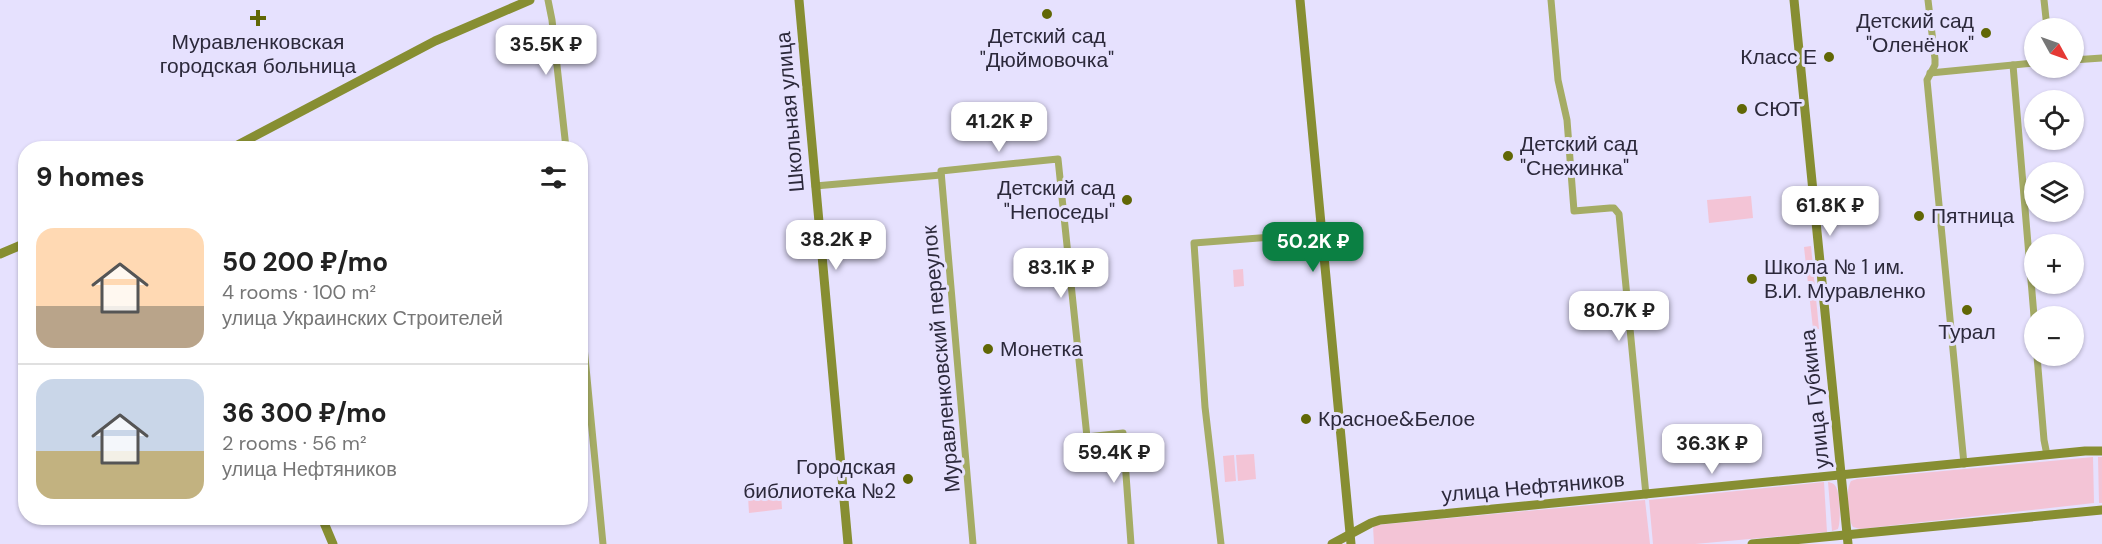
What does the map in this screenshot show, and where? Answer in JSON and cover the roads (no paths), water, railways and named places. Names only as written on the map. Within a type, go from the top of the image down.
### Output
[{"type":"street","points":[[245,141],[435,41],[530,0]]},
{"type":"street","points":[[548,0],[554,31],[565,141]]},
{"type":"street","name":"Школьная улица","points":[[799,0],[848,544]]},
{"type":"street","points":[[1300,0],[1351,539]]},
{"type":"street","points":[[1551,0],[1558,80],[1567,120],[1574,211],[1614,208],[1619,214],[1646,495]]},
{"type":"street","name":"улица Губкина","points":[[1794,0],[1847,539]]},
{"type":"street","points":[[1928,0],[1935,59],[1935,66],[1928,80],[1964,464]]},
{"type":"street","points":[[2044,0],[2046,18]]},
{"type":"street","points":[[2084,59],[2102,58]]},
{"type":"street","points":[[1930,73],[2024,64]]},
{"type":"street","points":[[2013,65],[2033,306]]},
{"type":"street","points":[[814,186],[1058,159],[1087,436],[1123,434],[1131,544]]},
{"type":"street","name":"Муравленковский переулок","points":[[942,173],[973,544]]},
{"type":"street","points":[[1221,544],[1202,368],[1194,243],[1323,233]]},
{"type":"street","points":[[0,254],[18,246]]},
{"type":"street","points":[[2038,366],[2047,455]]},
{"type":"street","points":[[588,388],[603,544]]},
{"type":"street","name":"улица Нефтяников","points":[[1332,544],[1351,539],[1380,520],[2102,451]]},
{"type":"street","points":[[1752,544],[1847,539],[2102,510]]},
{"type":"street","points":[[325,525],[333,544]]},
{"type":"place","name":"Детский сад \"Дюймовочка\"","points":[[1047,14]]},
{"type":"place","name":"Муравленковская городская больница","points":[[258,18]]},
{"type":"place","name":"Детский сад \"Оленёнок\"","points":[[1986,33]]},
{"type":"place","name":"Класс Е","points":[[1829,57]]},
{"type":"place","name":"СЮТ","points":[[1742,109]]},
{"type":"place","name":"Детский сад \"Снежинка\"","points":[[1508,156]]},
{"type":"place","name":"Детский сад \"Непоседы\"","points":[[1127,200]]},
{"type":"place","name":"Пятница","points":[[1919,216]]},
{"type":"place","name":"Школа № 1 им. В.И. Муравленко","points":[[1752,279]]},
{"type":"place","name":"Турал","points":[[1967,310]]},
{"type":"place","name":"Монетка","points":[[988,349]]},
{"type":"place","name":"Красное&Белое","points":[[1306,419]]},
{"type":"place","name":"Городская библиотека №2","points":[[908,479]]}]
